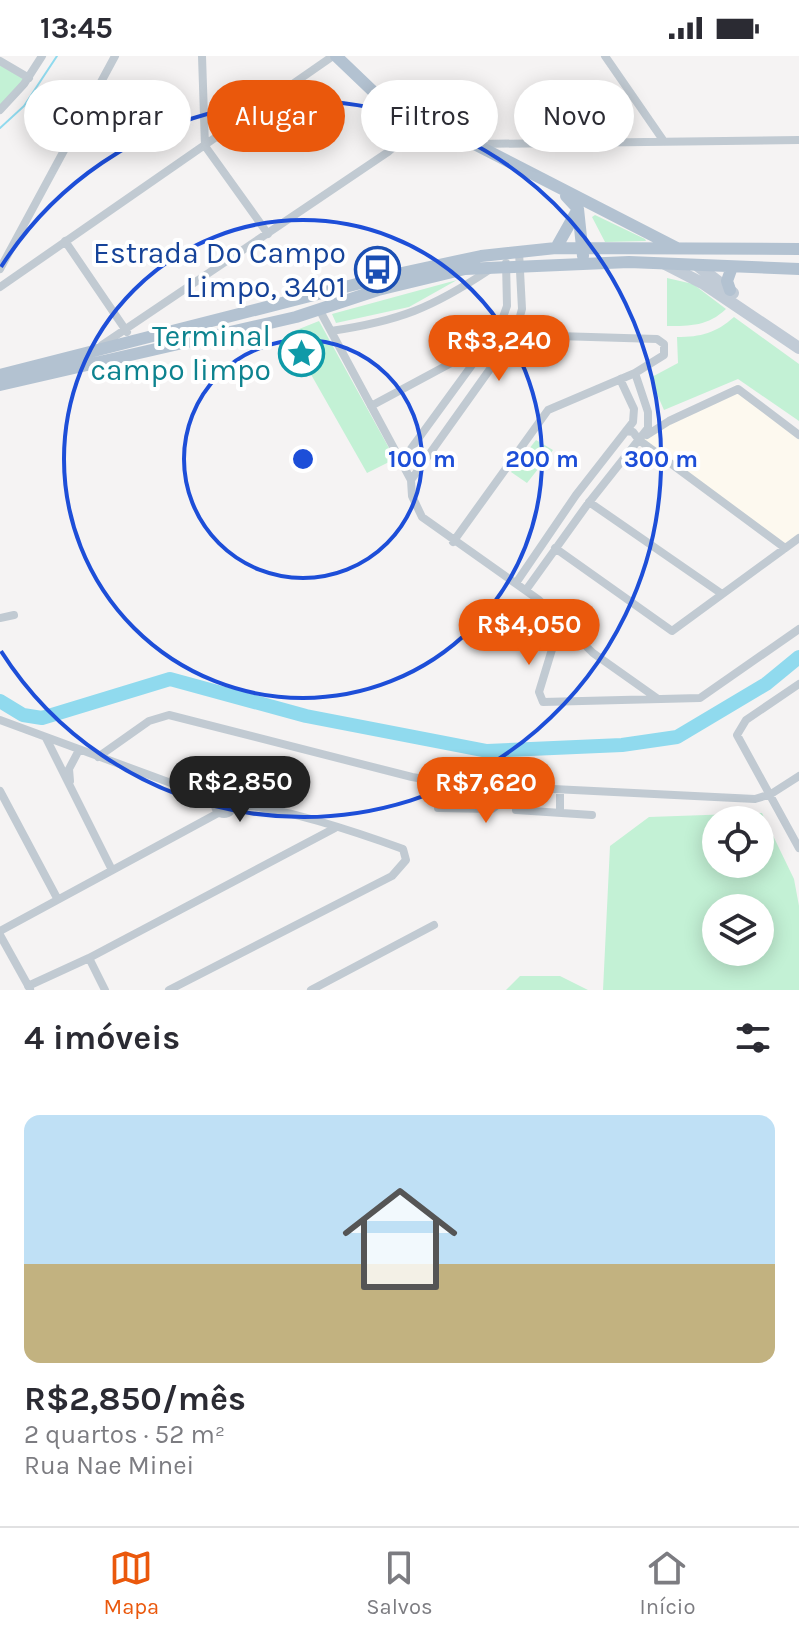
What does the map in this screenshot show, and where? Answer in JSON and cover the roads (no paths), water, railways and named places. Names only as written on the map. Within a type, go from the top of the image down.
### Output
[{"type":"main road","points":[[334,56],[361,80]]},
{"type":"main road","points":[[485,152],[569,198],[578,209],[583,262]]},
{"type":"main road","points":[[487,152],[680,250],[799,339]]},
{"type":"main road","points":[[556,248],[578,209]]},
{"type":"main road","points":[[629,262],[640,258],[648,248],[646,232]]},
{"type":"main road","points":[[0,385],[296,317],[378,290],[556,248],[799,249]]},
{"type":"main road","points":[[0,375],[446,262],[629,262],[799,269]]},
{"type":"main road","points":[[662,263],[704,284],[799,348]]},
{"type":"main road","points":[[730,290],[727,281],[732,267]]},
{"type":"main road","points":[[296,317],[318,294]]},
{"type":"street","points":[[0,110],[29,78],[42,56]]},
{"type":"street","points":[[0,269],[115,56]]},
{"type":"street","points":[[202,56],[205,146],[268,234]]},
{"type":"street","points":[[0,287],[334,56]]},
{"type":"street","points":[[605,56],[663,140]]},
{"type":"street","points":[[0,61],[29,78]]},
{"type":"street","points":[[498,143],[797,142]]},
{"type":"street","points":[[92,352],[389,152]]},
{"type":"street","points":[[65,241],[134,342]]},
{"type":"street","points":[[331,331],[410,315],[509,260]]},
{"type":"street","points":[[411,480],[515,334],[522,309],[509,260]]},
{"type":"street","points":[[402,461],[494,334],[507,306],[509,260]]},
{"type":"street","points":[[465,286],[473,268]]},
{"type":"street","points":[[319,309],[402,461],[422,517],[453,542],[526,590],[593,653],[658,699]]},
{"type":"street","points":[[453,542],[548,410],[635,373],[662,358],[662,342],[622,336],[494,334]]},
{"type":"street","points":[[371,406],[485,344]]},
{"type":"street","points":[[526,590],[650,421],[635,373]]},
{"type":"street","points":[[516,583],[635,417],[620,379]]},
{"type":"street","points":[[639,440],[669,421],[736,389],[799,435]]},
{"type":"street","points":[[626,431],[633,432],[639,440],[785,548]]},
{"type":"street","points":[[589,502],[722,594]]},
{"type":"street","points":[[555,548],[672,631],[799,538]]},
{"type":"street","points":[[0,618],[14,615]]},
{"type":"street","points":[[561,620],[539,699],[692,700],[709,694],[799,629]]},
{"type":"street","points":[[799,684],[746,720],[738,730],[738,740],[799,848]]},
{"type":"street","points":[[98,757],[149,721],[169,715],[412,777],[502,787],[755,799],[771,794],[799,776]]},
{"type":"street","points":[[0,720],[217,800],[227,796],[233,805]]},
{"type":"street","points":[[46,738],[112,870]]},
{"type":"street","points":[[118,742],[115,754],[121,766]]},
{"type":"street","points":[[73,793],[69,769],[79,750]]},
{"type":"street","points":[[438,808],[492,809],[500,803],[502,787]]},
{"type":"street","points":[[560,790],[560,813]]},
{"type":"street","points":[[0,791],[57,898]]},
{"type":"street","points":[[217,800],[220,812]]},
{"type":"street","points":[[233,805],[228,812],[220,812],[57,898],[0,933],[29,988],[335,828]]},
{"type":"street","points":[[169,990],[392,876],[404,866],[403,849],[254,807],[233,805]]},
{"type":"street","points":[[516,810],[592,815]]},
{"type":"street","points":[[311,990],[434,925]]},
{"type":"street","points":[[89,958],[105,990]]},
{"type":"waterway","points":[[0,128],[24,106],[57,56]]},
{"type":"waterway","points":[[0,701],[23,715],[42,718],[170,679],[306,716],[487,751],[622,745],[677,737],[766,684],[799,657]]},
{"type":"place","name":"Estrada Do Campo Limpo, 3401","points":[[377,270]]},
{"type":"place","name":"Terminal campo limpo","points":[[302,353]]}]
